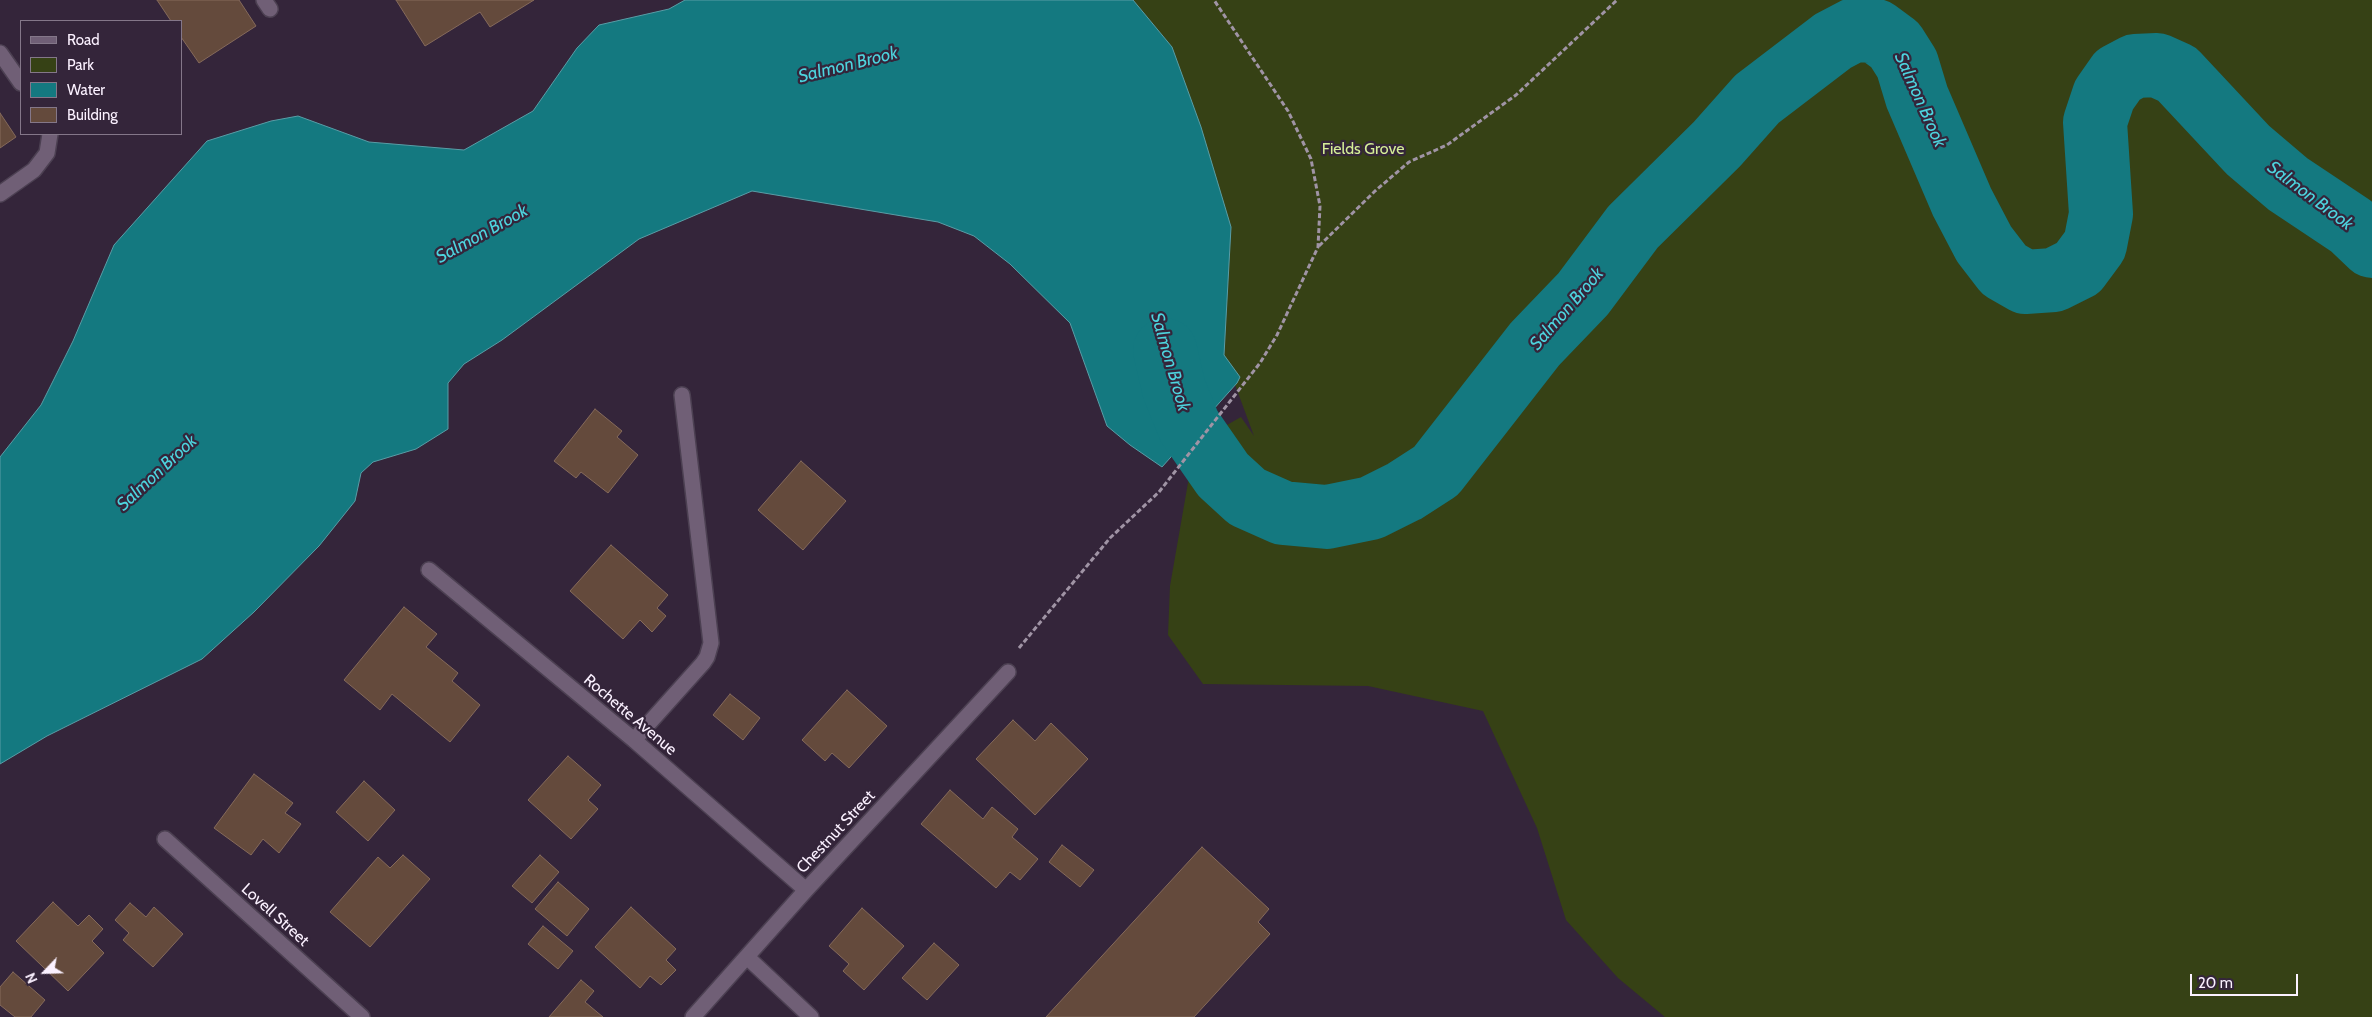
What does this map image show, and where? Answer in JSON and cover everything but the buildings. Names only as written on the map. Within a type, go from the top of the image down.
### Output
[{"type":"street","points":[[0,53],[20,82]]},
{"type":"street","points":[[0,194],[34,170],[47,153],[50,135]]},
{"type":"street","points":[[634,740],[703,663],[711,643],[682,395]]},
{"type":"street","name":"Rochette Avenue","points":[[429,570],[634,740],[806,890]]},
{"type":"street","name":"Chestnut Street","points":[[693,1017],[806,890],[1008,672]]},
{"type":"street","name":"Lovell Street","points":[[165,839],[362,1017]]},
{"type":"street","points":[[747,957],[811,1017]]},
{"type":"path","points":[[1214,0],[1288,111],[1310,159],[1320,206],[1318,247]]},
{"type":"path","points":[[1008,672],[1014,656],[1020,647],[1110,538],[1159,492],[1260,364],[1277,335],[1318,247],[1409,162],[1447,145],[1516,95],[1617,0]]},
{"type":"green space","name":"Fields Grove","points":[[1133,0],[2372,0],[2372,1017],[1665,1017],[1618,978],[1566,920],[1537,828],[1483,711],[1368,686],[1203,684],[1168,635],[1170,586],[1193,454],[1218,430],[1241,417],[1254,436],[1224,355],[1231,227],[1172,47]]},
{"type":"water","points":[[685,0],[1133,0],[1172,47],[1201,127],[1231,227],[1224,355],[1240,377],[1237,383],[1162,467],[1107,426],[1070,323],[1010,264],[974,236],[938,222],[752,191],[639,239],[502,340],[464,364],[448,383],[448,429],[416,449],[373,462],[361,473],[355,501],[319,546],[254,612],[202,659],[47,736],[0,764],[0,457],[41,405],[73,341],[114,245],[207,141],[271,121],[298,116],[369,142],[464,150],[533,111],[577,48],[599,25],[669,9]]},
{"type":"waterway","name":"Salmon Brook","points":[[1165,350],[1174,389],[1189,426],[1223,475],[1247,497],[1283,513],[1327,517],[1371,508],[1405,491],[1436,471],[1535,344],[1583,294],[1633,227],[1717,144],[1757,99],[1833,41],[1854,30],[1876,31],[1895,45],[1907,64],[1917,97],[1962,202],[1984,244],[2004,270],[2025,282],[2054,280],[2078,268],[2095,245],[2101,214],[2095,122],[2104,95],[2118,75],[2135,66],[2157,65],[2177,74],[2248,150],[2288,184],[2351,226],[2372,246]]}]
